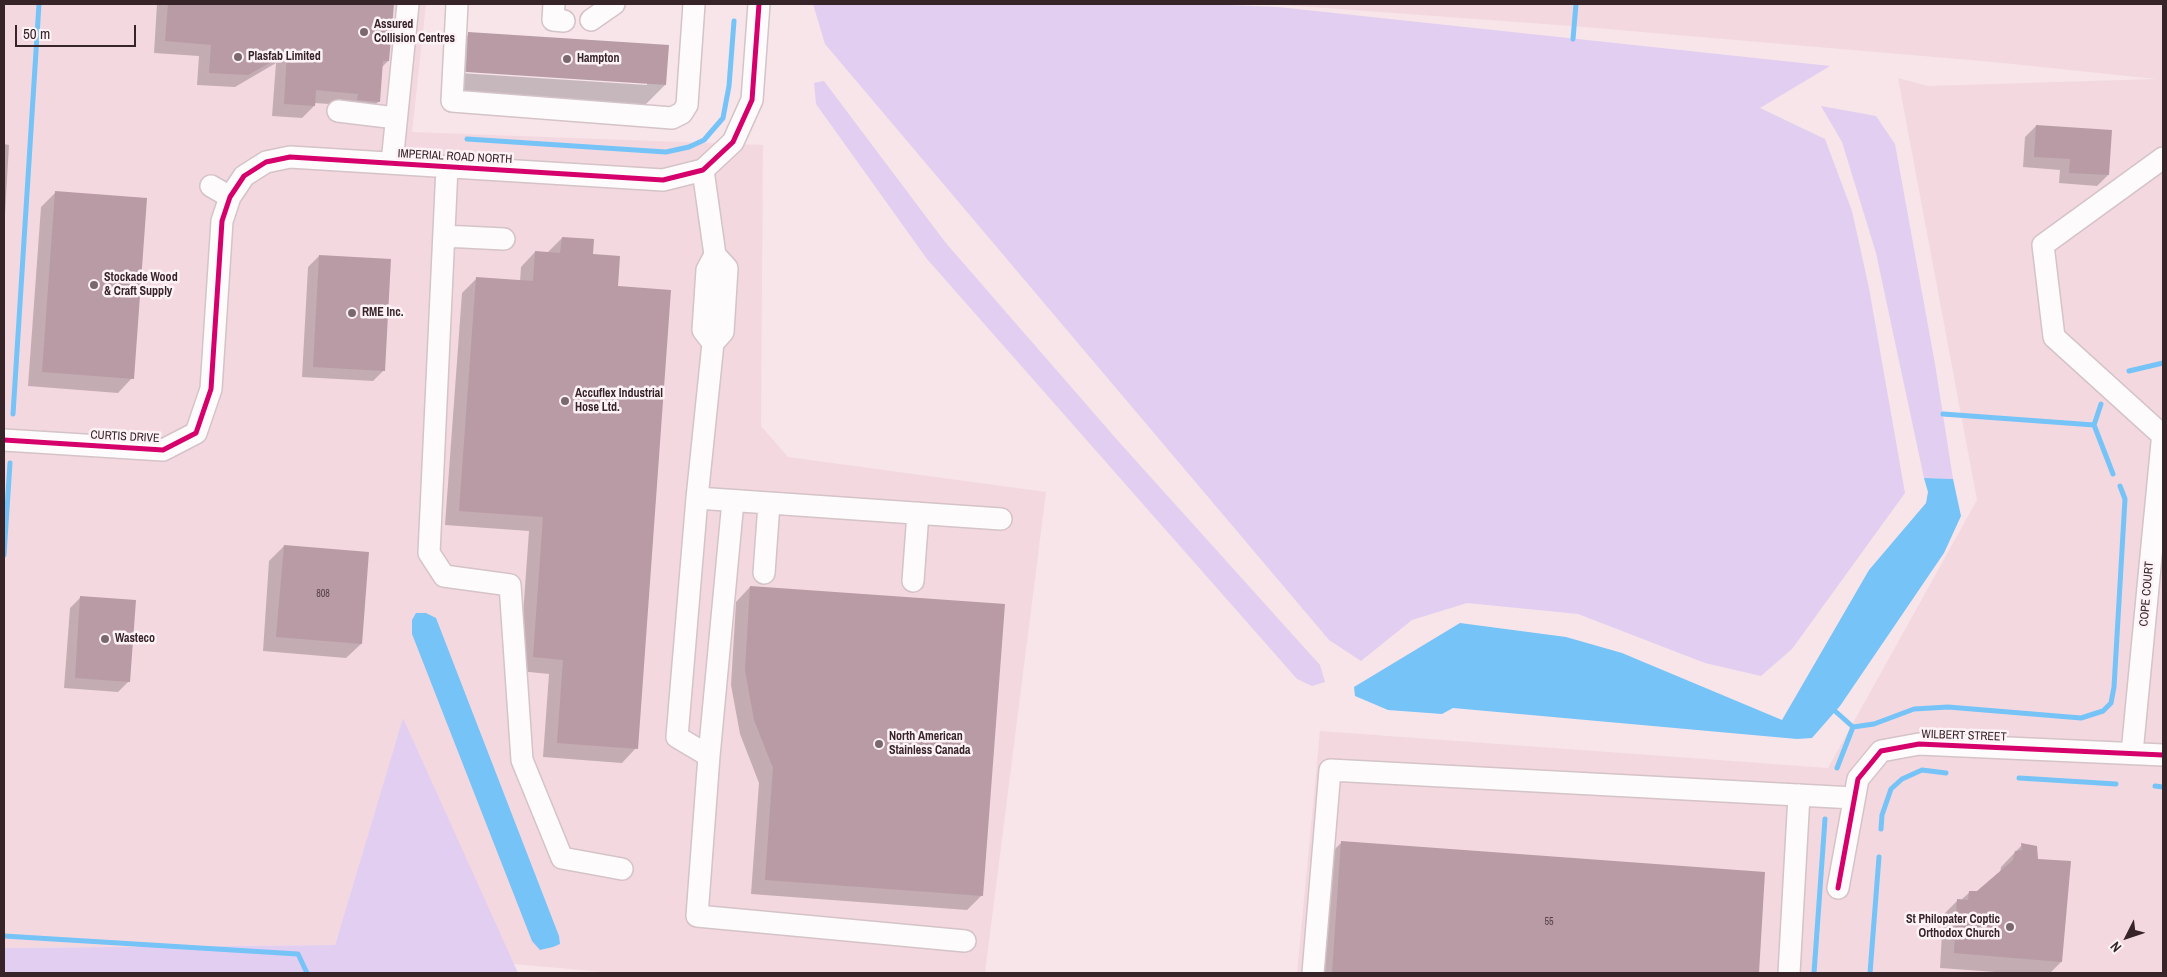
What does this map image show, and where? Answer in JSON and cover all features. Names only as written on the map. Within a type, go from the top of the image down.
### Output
[{"type":"street","points":[[392,163],[408,4]]},
{"type":"street","points":[[457,4],[452,100],[672,118],[682,113],[687,105],[694,4]]},
{"type":"street","points":[[591,20],[614,4]]},
{"type":"street","name":"IMPERIAL ROAD NORTH","points":[[210,389],[222,221],[230,196],[244,176],[266,162],[290,157],[663,180],[703,170],[733,142],[752,100],[756,4]]},
{"type":"street","points":[[338,111],[396,118]]},
{"type":"street","points":[[2163,158],[2043,245],[2054,337],[2163,434]]},
{"type":"street","points":[[447,166],[429,553],[444,576],[510,585],[522,760],[562,858],[622,869]]},
{"type":"street","points":[[703,170],[715,255],[727,268],[722,332],[713,343],[676,737],[709,756]]},
{"type":"street","points":[[210,186],[230,196]]},
{"type":"street","points":[[444,236],[504,239]]},
{"type":"street","name":"CURTIS DRIVE","points":[[4,440],[163,450],[196,433],[210,389]]},
{"type":"street","name":"COPE COURT","points":[[2132,753],[2163,434]]},
{"type":"street","points":[[697,498],[1001,519]]},
{"type":"street","points":[[733,501],[709,756],[697,916],[965,941]]},
{"type":"street","points":[[764,573],[770,504]]},
{"type":"street","points":[[914,581],[918,513]]},
{"type":"street","name":"WILBERT STREET","points":[[1838,888],[1858,779],[1881,751],[1919,744],[2163,755]]},
{"type":"street","points":[[1313,973],[1330,770],[1854,798]]},
{"type":"street","points":[[1789,973],[1799,795]]},
{"type":"shaded area","points":[[4,4],[426,4],[412,132],[763,145],[761,426],[788,457],[1046,492],[985,973],[615,973],[513,964],[403,719],[335,945],[4,948]]},
{"type":"shaded area","points":[[813,4],[1205,4],[1278,7],[1830,66],[1760,108],[1825,139],[1852,211],[1869,288],[1905,493],[1792,649],[1761,676],[1705,663],[1578,614],[1467,603],[1412,620],[1361,661],[1329,640],[825,44]]},
{"type":"shaded area","points":[[1270,4],[2163,4],[2163,973],[1297,973],[1320,731],[1828,768],[1977,500],[1898,78],[1928,86],[2156,79],[1993,62],[1572,26]]},
{"type":"shaded area","points":[[824,81],[945,242],[1119,442],[1320,665],[1325,682],[1312,686],[1297,679],[927,259],[816,104],[814,83]]},
{"type":"shaded area","points":[[1821,106],[1876,116],[1895,144],[1935,364],[1953,479],[1924,478],[1876,253],[1842,142]]},
{"type":"shaded area","points":[[403,718],[518,973],[4,973],[4,948],[335,945]]},
{"type":"water","points":[[1924,478],[1953,479],[1961,516],[1944,553],[1840,706],[1812,738],[1797,739],[1453,708],[1442,714],[1388,710],[1355,696],[1354,687],[1460,623],[1566,637],[1622,653],[1782,720],[1869,570],[1926,503],[1928,492]]},
{"type":"water","points":[[416,613],[426,613],[436,618],[559,936],[560,944],[553,947],[540,950],[532,941],[412,634],[412,620]]},
{"type":"building","name":"Plasfab Limited","points":[[168,4],[394,4],[389,61],[383,61],[380,102],[357,100],[358,94],[316,90],[315,106],[284,104],[287,53],[248,75],[209,73],[211,45],[165,41]]},
{"type":"building","name":"Hampton","points":[[468,32],[669,45],[666,85],[466,72]]},
{"type":"building","points":[[2036,125],[2112,130],[2109,175],[2069,173],[2070,159],[2034,157]]},
{"type":"building","name":"Stockade Wood & Craft Supply","points":[[55,191],[147,198],[134,379],[42,372]]},
{"type":"building","name":"Accuflex Industrial Hose Ltd.","points":[[562,237],[594,239],[593,254],[620,256],[618,286],[671,290],[638,749],[557,743],[563,660],[533,657],[543,517],[459,511],[476,277],[533,281],[535,251],[560,253]]},
{"type":"building","name":"RME Inc.","points":[[319,255],[391,259],[385,371],[313,367]]},
{"type":"building","points":[[284,545],[369,552],[362,644],[276,637]]},
{"type":"building","name":"North American Stainless Canada","points":[[750,586],[1005,604],[983,896],[765,880],[773,768],[754,720],[745,670]]},
{"type":"building","name":"Wasteco","points":[[80,596],[136,600],[130,682],[75,678]]},
{"type":"building","points":[[1341,841],[1765,872],[1759,973],[1332,973]]},
{"type":"building","name":"St Philopater Coptic Orthodox Church","points":[[2021,843],[2037,846],[2038,859],[2071,861],[2062,962],[1954,953],[1957,899],[1968,900],[1969,891],[1977,891],[2013,860],[2015,851],[2022,850]]},
{"type":"waterway","points":[[13,414],[39,4]]},
{"type":"waterway","points":[[1573,39],[1576,4]]},
{"type":"waterway","points":[[467,139],[666,152],[689,147],[704,140],[723,118],[729,86],[734,21]]},
{"type":"waterway","points":[[2129,371],[2163,363]]},
{"type":"waterway","points":[[2101,404],[2094,425],[2113,474]]},
{"type":"waterway","points":[[1943,414],[2094,425]]},
{"type":"waterway","points":[[4,555],[10,463]]},
{"type":"waterway","points":[[1837,768],[1853,727],[1874,724],[1914,709],[1948,707],[2081,718],[2103,711],[2111,703],[2114,687],[2125,499],[2120,486]]},
{"type":"waterway","points":[[1835,711],[1853,727]]},
{"type":"waterway","points":[[1881,829],[1882,815],[1891,789],[1902,779],[1922,770],[1946,773]]},
{"type":"waterway","points":[[2019,778],[2116,784]]},
{"type":"waterway","points":[[2155,786],[2163,787]]},
{"type":"waterway","points":[[1814,973],[1825,819]]},
{"type":"waterway","points":[[1870,973],[1879,857]]},
{"type":"waterway","points":[[4,936],[298,954],[307,973]]},
{"type":"cycle path","points":[[4,440],[163,450],[196,433],[211,389],[222,221],[230,197],[244,176],[266,162],[290,157],[663,180],[703,170],[733,142],[752,100],[759,4]]},
{"type":"cycle path","points":[[1838,888],[1858,779],[1881,751],[1919,744],[2163,755]]},
{"type":"place","name":"Assured Collision Centres","points":[[364,32]]},
{"type":"place","name":"Plasfab Limited","points":[[238,57]]},
{"type":"place","name":"Hampton","points":[[567,59]]},
{"type":"place","name":"Stockade Wood & Craft Supply","points":[[94,285]]},
{"type":"place","name":"RME Inc.","points":[[352,313]]},
{"type":"place","name":"Accuflex Industrial Hose Ltd.","points":[[565,401]]},
{"type":"place","name":"Wasteco","points":[[105,639]]},
{"type":"place","name":"North American Stainless Canada","points":[[879,744]]},
{"type":"place","name":"St Philopater Coptic Orthodox Church","points":[[2010,927]]}]
